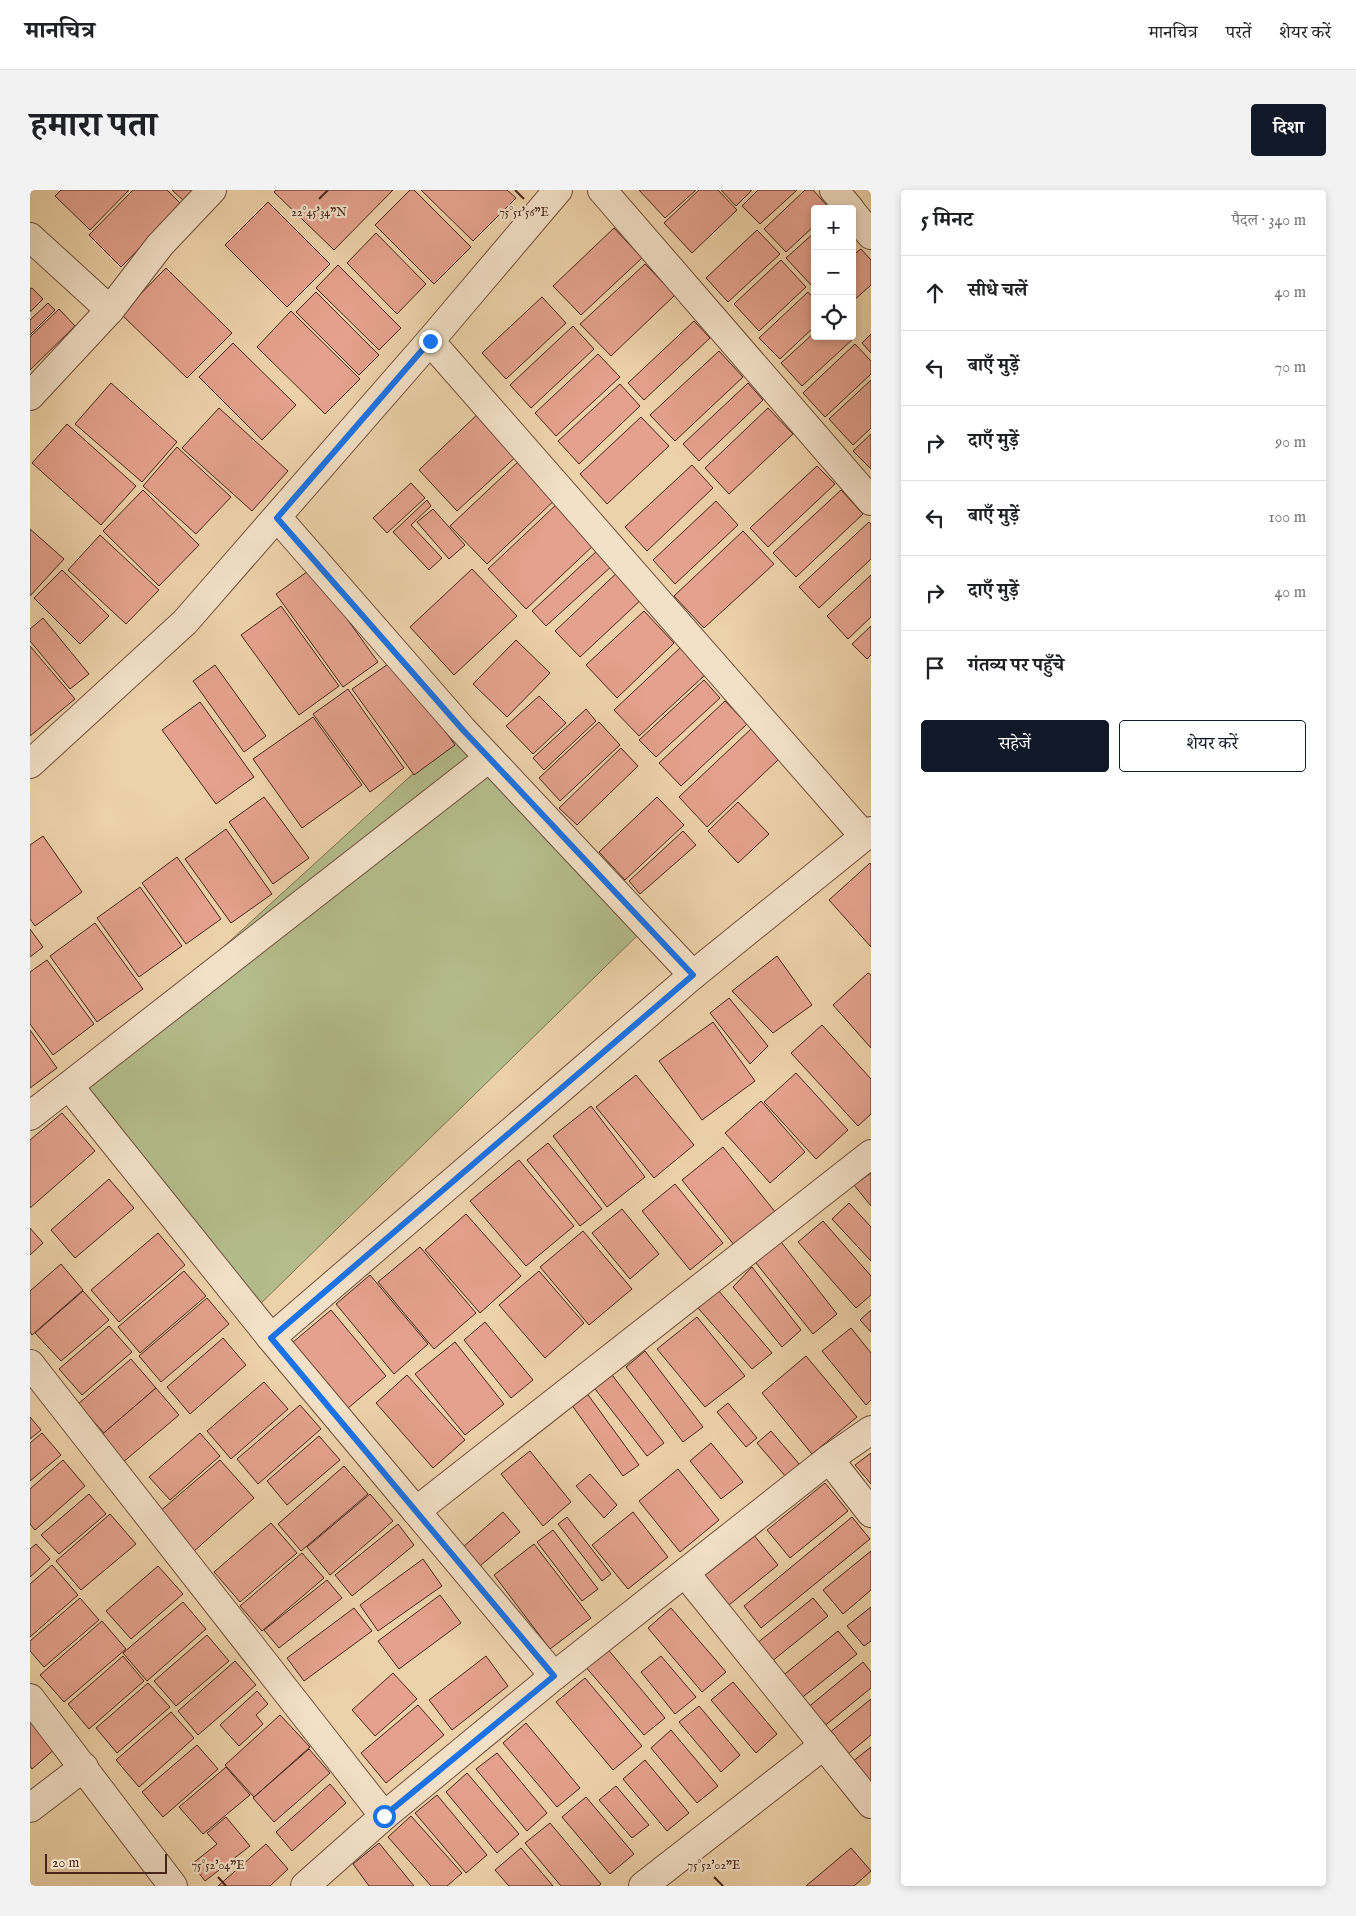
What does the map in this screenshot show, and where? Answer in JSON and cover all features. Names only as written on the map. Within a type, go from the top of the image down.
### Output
[{"type":"street","points":[[30,396],[110,310],[160,245],[212,190]]},
{"type":"street","points":[[30,764],[185,622],[430,341],[558,190]]},
{"type":"street","points":[[602,190],[871,501]]},
{"type":"street","points":[[834,190],[847,205]]},
{"type":"street","points":[[856,217],[871,235]]},
{"type":"street","points":[[30,237],[110,310]]},
{"type":"street","points":[[271,1338],[693,975],[868,834],[430,341]]},
{"type":"street","points":[[277,518],[489,758],[693,975]]},
{"type":"street","points":[[30,1116],[489,758]]},
{"type":"street","points":[[69,1086],[271,1338],[554,1676]]},
{"type":"street","points":[[416,1510],[871,1154]]},
{"type":"street","points":[[30,1364],[384,1816]]},
{"type":"street","points":[[306,1886],[384,1816],[554,1676],[829,1459],[871,1430]]},
{"type":"street","points":[[829,1459],[871,1513]]},
{"type":"street","points":[[685,1573],[871,1804]]},
{"type":"street","points":[[30,1698],[173,1886]]},
{"type":"street","points":[[643,1886],[824,1745]]},
{"type":"street","points":[[30,1808],[84,1767]]},
{"type":"green space","points":[[462,729],[645,928],[251,1313],[70,1087]]},
{"type":"building","points":[[61,190],[129,190],[90,230],[55,196]]},
{"type":"building","points":[[133,190],[167,190],[182,205],[121,267],[89,235]]},
{"type":"building","points":[[172,190],[197,190],[185,202]]},
{"type":"building","points":[[276,190],[393,190],[334,250],[274,192]]},
{"type":"building","points":[[410,190],[414,190],[471,247],[434,284],[375,225]]},
{"type":"building","points":[[421,190],[507,190],[516,198],[473,241]]},
{"type":"building","points":[[639,190],[696,190],[665,218]]},
{"type":"building","points":[[699,190],[718,190],[737,210],[692,253],[664,223]]},
{"type":"building","points":[[721,190],[752,190],[736,206]]},
{"type":"building","points":[[758,190],[797,190],[760,224],[742,206]]},
{"type":"building","points":[[805,190],[813,190],[826,205],[811,205],[811,229],[786,252],[764,229]]},
{"type":"building","points":[[268,202],[330,264],[287,307],[225,245]]},
{"type":"building","points":[[614,228],[642,258],[581,315],[553,286]]},
{"type":"building","points":[[757,230],[780,254],[728,302],[706,278]]},
{"type":"building","points":[[376,233],[426,284],[397,314],[347,263]]},
{"type":"building","points":[[811,236],[811,285],[786,258]]},
{"type":"building","points":[[861,249],[871,260],[871,285],[856,298],[856,295],[856,253]]},
{"type":"building","points":[[781,260],[806,287],[759,331],[734,304]]},
{"type":"building","points":[[645,264],[675,295],[611,356],[580,324]]},
{"type":"building","points":[[338,265],[401,328],[379,350],[316,288]]},
{"type":"building","points":[[166,268],[232,333],[187,378],[121,314]]},
{"type":"building","points":[[32,288],[43,299],[30,312],[30,289]]},
{"type":"building","points":[[316,292],[379,355],[359,375],[296,312]]},
{"type":"building","points":[[808,292],[811,295],[811,330],[780,359],[759,338]]},
{"type":"building","points":[[542,297],[566,323],[506,379],[482,353]]},
{"type":"building","points":[[48,303],[55,310],[30,335],[30,320]]},
{"type":"building","points":[[59,309],[75,326],[30,370],[30,337]]},
{"type":"building","points":[[291,311],[360,379],[325,414],[257,347]]},
{"type":"building","points":[[694,321],[710,338],[644,400],[628,383]]},
{"type":"building","points":[[573,326],[594,349],[531,408],[510,385]]},
{"type":"building","points":[[871,334],[871,353],[862,343]]},
{"type":"building","points":[[811,336],[811,340],[852,340],[802,386],[781,363]]},
{"type":"building","points":[[233,343],[296,405],[262,440],[199,377]]},
{"type":"building","points":[[855,344],[871,361],[871,374],[825,417],[803,393]]},
{"type":"building","points":[[719,351],[743,377],[675,441],[650,415]]},
{"type":"building","points":[[598,354],[620,377],[556,436],[535,413]]},
{"type":"building","points":[[871,380],[871,428],[853,445],[829,419]]},
{"type":"building","points":[[111,383],[177,442],[142,482],[75,424]]},
{"type":"building","points":[[748,383],[763,400],[699,461],[683,444]]},
{"type":"building","points":[[620,384],[640,406],[579,464],[558,441]]},
{"type":"building","points":[[219,408],[288,471],[252,511],[182,448]]},
{"type":"building","points":[[768,408],[793,434],[729,494],[705,468]]},
{"type":"building","points":[[481,411],[520,453],[457,511],[419,470]]},
{"type":"building","points":[[641,417],[669,446],[607,504],[580,474]]},
{"type":"building","points":[[67,424],[136,486],[101,525],[32,463]]},
{"type":"building","points":[[871,434],[871,469],[853,451]]},
{"type":"building","points":[[177,447],[231,497],[196,534],[143,486]]},
{"type":"building","points":[[521,459],[558,497],[487,564],[450,526]]},
{"type":"building","points":[[692,465],[713,488],[647,551],[625,527]]},
{"type":"building","points":[[817,466],[835,484],[768,547],[750,528]]},
{"type":"building","points":[[411,483],[425,498],[387,533],[373,518]]},
{"type":"building","points":[[143,490],[199,545],[159,586],[103,531]]},
{"type":"building","points":[[841,490],[863,514],[796,577],[773,553]]},
{"type":"building","points":[[427,500],[431,506],[411,525],[442,558],[429,570],[393,532]]},
{"type":"building","points":[[716,501],[738,525],[675,584],[653,560]]},
{"type":"building","points":[[558,503],[596,543],[526,609],[488,569]]},
{"type":"building","points":[[433,509],[465,545],[449,559],[417,522]]},
{"type":"building","points":[[869,522],[871,524],[871,559],[819,608],[799,587]]},
{"type":"building","points":[[30,529],[64,559],[30,596]]},
{"type":"building","points":[[743,531],[774,564],[704,628],[674,596]]},
{"type":"building","points":[[100,535],[159,590],[126,624],[68,570]]},
{"type":"building","points":[[599,549],[613,565],[546,626],[532,611]]},
{"type":"building","points":[[311,569],[378,662],[343,687],[276,594]]},
{"type":"building","points":[[472,569],[517,616],[454,675],[410,627]]},
{"type":"building","points":[[62,570],[109,616],[80,644],[34,598]]},
{"type":"building","points":[[620,570],[644,597],[580,657],[555,631]]},
{"type":"building","points":[[871,575],[871,617],[848,639],[827,616]]},
{"type":"building","points":[[281,606],[339,686],[299,715],[241,635]]},
{"type":"building","points":[[644,611],[674,643],[617,698],[586,665]]},
{"type":"building","points":[[43,618],[89,674],[70,689],[30,641],[30,629]]},
{"type":"building","points":[[871,626],[871,655],[867,659],[852,644]]},
{"type":"building","points":[[516,640],[550,673],[507,717],[473,684]]},
{"type":"building","points":[[30,646],[75,699],[30,736]]},
{"type":"building","points":[[681,647],[706,674],[639,736],[614,710]]},
{"type":"building","points":[[394,660],[455,745],[414,775],[352,689]]},
{"type":"building","points":[[215,665],[266,736],[244,752],[193,681]]},
{"type":"building","points":[[704,680],[720,698],[656,757],[639,740]]},
{"type":"building","points":[[348,689],[404,768],[370,792],[313,714]]},
{"type":"building","points":[[539,696],[566,723],[533,754],[506,726]]},
{"type":"building","points":[[725,701],[747,724],[681,786],[659,763]]},
{"type":"building","points":[[200,702],[254,777],[216,804],[162,730]]},
{"type":"building","points":[[586,709],[596,721],[544,770],[533,758]]},
{"type":"building","points":[[313,717],[362,785],[302,828],[253,759]]},
{"type":"building","points":[[599,722],[620,745],[560,801],[539,778]]},
{"type":"building","points":[[751,729],[779,759],[707,827],[679,797]]},
{"type":"building","points":[[621,748],[638,766],[577,825],[559,808]]},
{"type":"building","points":[[264,797],[309,858],[273,884],[229,822]]},
{"type":"building","points":[[657,797],[684,825],[625,880],[599,852]]},
{"type":"building","points":[[738,802],[769,834],[738,863],[708,831]]},
{"type":"building","points":[[226,829],[272,894],[231,923],[185,859]]},
{"type":"building","points":[[683,831],[696,845],[640,894],[629,881]]},
{"type":"building","points":[[43,836],[82,892],[35,926],[30,919],[30,845]]},
{"type":"building","points":[[177,857],[221,919],[186,944],[142,883]]},
{"type":"building","points":[[870,863],[871,865],[871,947],[829,900]]},
{"type":"building","points":[[140,887],[182,946],[139,977],[97,918]]},
{"type":"building","points":[[95,923],[143,989],[97,1022],[50,956]]},
{"type":"building","points":[[30,929],[43,947],[30,957]]},
{"type":"building","points":[[777,956],[812,1005],[773,1033],[732,991]]},
{"type":"building","points":[[47,960],[94,1024],[53,1055],[30,1024],[30,972]]},
{"type":"building","points":[[868,973],[871,975],[871,1048],[833,1005]]},
{"type":"building","points":[[729,998],[768,1046],[750,1064],[710,1013]]},
{"type":"building","points":[[713,1022],[755,1081],[702,1120],[659,1061]]},
{"type":"building","points":[[822,1025],[871,1079],[871,1114],[858,1126],[791,1053]]},
{"type":"building","points":[[30,1030],[57,1068],[30,1088]]},
{"type":"building","points":[[796,1073],[848,1130],[816,1159],[764,1102]]},
{"type":"building","points":[[636,1075],[694,1145],[654,1178],[596,1107]]},
{"type":"building","points":[[761,1101],[805,1152],[770,1183],[725,1133]]},
{"type":"building","points":[[591,1106],[645,1177],[607,1207],[553,1136]]},
{"type":"building","points":[[62,1113],[95,1151],[30,1208],[30,1140]]},
{"type":"building","points":[[548,1143],[602,1209],[580,1226],[527,1160]]},
{"type":"building","points":[[723,1147],[776,1213],[735,1246],[682,1180]]},
{"type":"building","points":[[519,1160],[574,1226],[526,1266],[470,1201]]},
{"type":"building","points":[[871,1173],[871,1206],[854,1185]]},
{"type":"building","points":[[109,1179],[134,1208],[75,1258],[51,1230]]},
{"type":"building","points":[[675,1184],[723,1243],[690,1270],[642,1211]]},
{"type":"building","points":[[849,1203],[871,1227],[871,1261],[832,1219]]},
{"type":"building","points":[[622,1209],[659,1254],[630,1279],[592,1233]]},
{"type":"building","points":[[466,1214],[521,1276],[480,1313],[425,1250]]},
{"type":"building","points":[[823,1221],[871,1276],[871,1295],[856,1308],[798,1242]]},
{"type":"building","points":[[30,1228],[43,1243],[30,1255]]},
{"type":"building","points":[[583,1231],[632,1289],[589,1325],[540,1267]]},
{"type":"building","points":[[158,1233],[185,1265],[119,1322],[91,1290]]},
{"type":"building","points":[[778,1238],[837,1314],[813,1334],[752,1258]]},
{"type":"building","points":[[420,1247],[476,1313],[434,1349],[378,1282]]},
{"type":"building","points":[[61,1264],[83,1290],[32,1335],[30,1332],[30,1291]]},
{"type":"building","points":[[752,1267],[801,1330],[782,1347],[733,1287]]},
{"type":"building","points":[[184,1271],[206,1296],[140,1353],[118,1327]]},
{"type":"building","points":[[539,1271],[584,1323],[545,1358],[499,1305]]},
{"type":"building","points":[[370,1275],[428,1344],[394,1374],[336,1304]]},
{"type":"building","points":[[718,1290],[772,1353],[752,1369],[698,1308]]},
{"type":"building","points":[[83,1291],[109,1320],[61,1361],[35,1333]]},
{"type":"building","points":[[207,1298],[229,1324],[161,1382],[139,1356]]},
{"type":"building","points":[[331,1310],[386,1376],[347,1409],[292,1343]]},
{"type":"building","points":[[871,1310],[871,1332],[860,1320]]},
{"type":"building","points":[[697,1317],[745,1376],[705,1407],[657,1349]]},
{"type":"building","points":[[485,1322],[533,1380],[511,1398],[464,1340]]},
{"type":"building","points":[[109,1326],[132,1352],[82,1395],[59,1369]]},
{"type":"building","points":[[851,1328],[871,1353],[871,1400],[866,1405],[822,1351]]},
{"type":"building","points":[[223,1338],[246,1365],[190,1414],[167,1387]]},
{"type":"building","points":[[455,1342],[504,1404],[465,1435],[415,1374]]},
{"type":"building","points":[[645,1351],[703,1427],[683,1442],[626,1367]]},
{"type":"building","points":[[806,1356],[857,1417],[812,1454],[762,1393]]},
{"type":"building","points":[[131,1359],[156,1388],[104,1433],[78,1404]]},
{"type":"building","points":[[609,1371],[664,1443],[647,1456],[592,1385]]},
{"type":"building","points":[[407,1375],[465,1440],[433,1468],[376,1403]]},
{"type":"building","points":[[264,1382],[288,1409],[231,1459],[207,1431]]},
{"type":"building","points":[[156,1388],[179,1415],[122,1463],[99,1437]]},
{"type":"building","points":[[586,1392],[639,1465],[623,1476],[571,1404]]},
{"type":"building","points":[[728,1403],[757,1438],[746,1447],[717,1412]]},
{"type":"building","points":[[300,1405],[321,1429],[258,1484],[237,1459]]},
{"type":"building","points":[[30,1417],[41,1430],[30,1439]]},
{"type":"building","points":[[771,1431],[800,1465],[786,1477],[757,1443]]},
{"type":"building","points":[[42,1433],[61,1455],[30,1481],[30,1443]]},
{"type":"building","points":[[200,1433],[220,1456],[170,1500],[149,1477]]},
{"type":"building","points":[[319,1436],[340,1460],[287,1505],[267,1481]]},
{"type":"building","points":[[711,1443],[743,1482],[721,1499],[690,1461]]},
{"type":"building","points":[[530,1451],[571,1502],[543,1526],[501,1474]]},
{"type":"building","points":[[871,1453],[871,1484],[855,1465]]},
{"type":"building","points":[[63,1460],[85,1486],[35,1530],[30,1524],[30,1489]]},
{"type":"building","points":[[220,1460],[254,1498],[193,1552],[159,1512]]},
{"type":"building","points":[[344,1466],[368,1494],[301,1551],[278,1524]]},
{"type":"building","points":[[678,1469],[719,1520],[680,1552],[639,1501]]},
{"type":"building","points":[[590,1474],[617,1505],[604,1518],[576,1486]]},
{"type":"building","points":[[825,1483],[848,1511],[790,1558],[767,1530]]},
{"type":"building","points":[[89,1494],[106,1514],[59,1554],[41,1535]]},
{"type":"building","points":[[370,1494],[393,1521],[330,1575],[307,1547]]},
{"type":"building","points":[[503,1512],[520,1532],[480,1566],[463,1547]]},
{"type":"building","points":[[633,1512],[668,1557],[628,1589],[592,1545]]},
{"type":"building","points":[[110,1514],[136,1544],[81,1590],[56,1561]]},
{"type":"building","points":[[567,1517],[611,1574],[602,1581],[558,1524]]},
{"type":"building","points":[[852,1517],[870,1539],[761,1628],[744,1606]]},
{"type":"building","points":[[271,1523],[297,1553],[240,1602],[214,1572]]},
{"type":"building","points":[[398,1524],[414,1545],[352,1596],[335,1575]]},
{"type":"building","points":[[553,1530],[598,1589],[582,1601],[537,1542]]},
{"type":"building","points":[[753,1534],[778,1565],[729,1605],[704,1574]]},
{"type":"building","points":[[36,1544],[50,1559],[30,1577],[30,1549]]},
{"type":"building","points":[[534,1544],[591,1618],[550,1649],[494,1575]]},
{"type":"building","points":[[871,1551],[871,1590],[843,1614],[823,1590]]},
{"type":"building","points":[[302,1553],[324,1578],[262,1631],[240,1606]]},
{"type":"building","points":[[423,1559],[442,1586],[378,1631],[360,1605]]},
{"type":"building","points":[[52,1565],[78,1595],[30,1637],[30,1584]]},
{"type":"building","points":[[158,1566],[183,1594],[131,1639],[106,1611]]},
{"type":"building","points":[[327,1580],[342,1598],[279,1648],[264,1630]]},
{"type":"building","points":[[440,1595],[461,1623],[399,1669],[378,1641]]},
{"type":"building","points":[[80,1598],[99,1620],[44,1667],[30,1651],[30,1641]]},
{"type":"building","points":[[813,1598],[828,1616],[771,1662],[756,1644]]},
{"type":"building","points":[[183,1602],[206,1629],[147,1681],[123,1653]]},
{"type":"building","points":[[871,1607],[871,1641],[864,1646],[847,1626]]},
{"type":"building","points":[[354,1608],[372,1631],[304,1681],[287,1658]]},
{"type":"building","points":[[671,1608],[726,1672],[702,1692],[648,1628]]},
{"type":"building","points":[[102,1621],[126,1649],[64,1702],[40,1675]]},
{"type":"building","points":[[838,1631],[857,1654],[799,1700],[781,1677]]},
{"type":"building","points":[[207,1635],[229,1661],[176,1706],[154,1681]]},
{"type":"building","points":[[606,1647],[665,1718],[644,1735],[584,1665]]},
{"type":"building","points":[[123,1656],[144,1681],[89,1729],[68,1704]]},
{"type":"building","points":[[486,1656],[508,1686],[452,1730],[429,1700]]},
{"type":"building","points":[[661,1656],[696,1697],[675,1714],[641,1672]]},
{"type":"building","points":[[235,1661],[256,1685],[198,1735],[178,1711]]},
{"type":"building","points":[[863,1662],[871,1672],[871,1688],[822,1728],[806,1709]]},
{"type":"building","points":[[393,1673],[417,1699],[375,1736],[352,1710]]},
{"type":"building","points":[[585,1678],[642,1746],[613,1770],[556,1702]]},
{"type":"building","points":[[733,1682],[777,1734],[756,1753],[711,1700]]},
{"type":"building","points":[[148,1683],[170,1707],[117,1753],[96,1728]]},
{"type":"building","points":[[257,1691],[268,1704],[256,1715],[263,1724],[239,1746],[220,1725]]},
{"type":"building","points":[[871,1699],[871,1735],[847,1755],[829,1733]]},
{"type":"building","points":[[418,1705],[444,1735],[386,1783],[361,1753]]},
{"type":"building","points":[[699,1706],[740,1755],[721,1772],[679,1722]]},
{"type":"building","points":[[171,1712],[194,1738],[139,1787],[116,1760]]},
{"type":"building","points":[[280,1715],[310,1747],[254,1797],[225,1765]]},
{"type":"building","points":[[30,1718],[56,1748],[32,1769],[30,1766]]},
{"type":"building","points":[[526,1723],[580,1788],[557,1807],[503,1743]]},
{"type":"building","points":[[671,1730],[718,1786],[697,1803],[651,1748]]},
{"type":"building","points":[[197,1745],[218,1769],[163,1817],[142,1792]]},
{"type":"building","points":[[871,1747],[871,1783],[852,1762]]},
{"type":"building","points":[[309,1749],[330,1773],[274,1822],[253,1798]]},
{"type":"building","points":[[497,1753],[547,1813],[527,1831],[476,1769]]},
{"type":"building","points":[[645,1760],[689,1813],[667,1831],[623,1779]]},
{"type":"building","points":[[226,1767],[250,1795],[203,1834],[179,1807]]},
{"type":"building","points":[[467,1773],[519,1834],[497,1853],[446,1792]]},
{"type":"building","points":[[330,1784],[346,1803],[292,1851],[276,1832]]},
{"type":"building","points":[[616,1786],[649,1825],[632,1838],[599,1800]]},
{"type":"building","points":[[437,1795],[487,1855],[466,1873],[415,1813]]},
{"type":"building","points":[[586,1797],[634,1854],[610,1874],[562,1817]]},
{"type":"building","points":[[411,1816],[462,1873],[447,1886],[431,1886],[388,1837]]},
{"type":"building","points":[[226,1817],[250,1846],[205,1881],[192,1864],[217,1844],[207,1833]]},
{"type":"building","points":[[550,1823],[601,1884],[599,1886],[561,1886],[525,1843]]},
{"type":"building","points":[[379,1843],[414,1886],[369,1886],[353,1864]]},
{"type":"building","points":[[266,1844],[288,1869],[270,1886],[218,1886]]},
{"type":"building","points":[[521,1848],[553,1886],[509,1886],[495,1870]]},
{"type":"building","points":[[851,1848],[871,1871],[854,1886],[806,1886]]},
{"type":"route","points":[[384,1816],[554,1676],[271,1338],[693,975],[462,729],[277,518],[430,341]]}]
